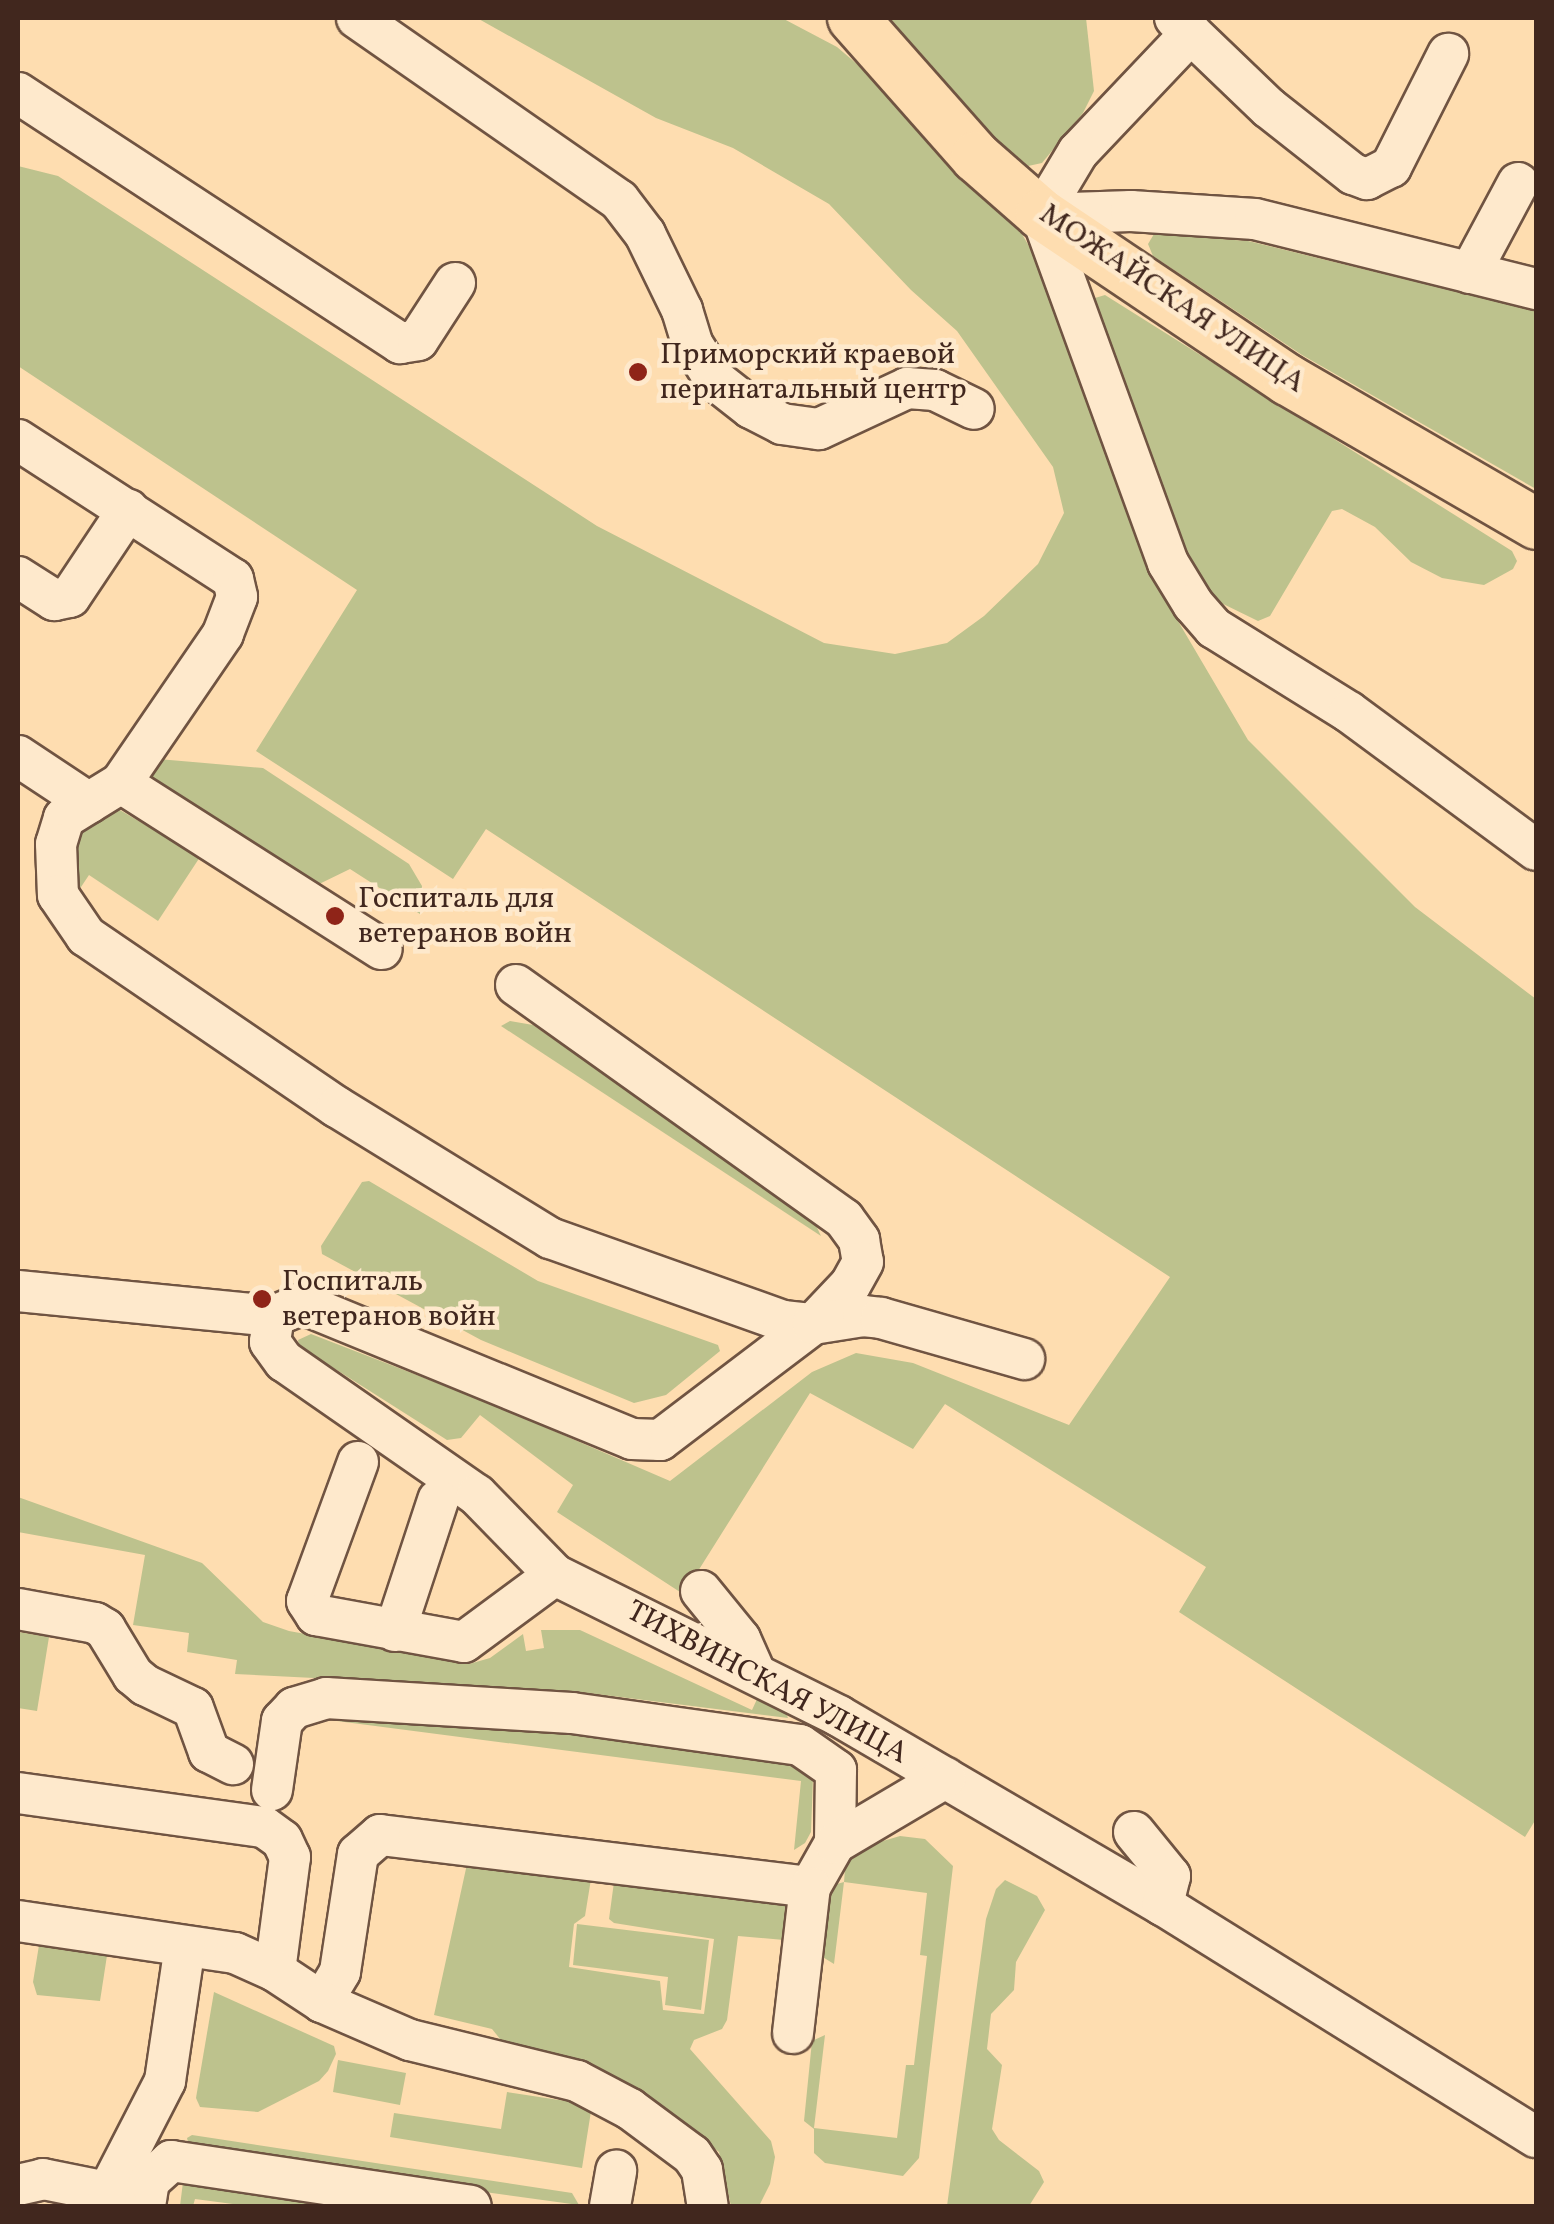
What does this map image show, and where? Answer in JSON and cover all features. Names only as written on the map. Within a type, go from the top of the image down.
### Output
[{"type":"main road","name":"МОЖАЙСКАЯ УЛИЦА","points":[[851,24],[976,158],[1041,214],[1288,380],[1536,524]]},
{"type":"street","points":[[357,18],[619,200],[644,234],[682,310],[693,345],[714,378],[751,408],[782,424],[818,429],[907,388],[935,390],[974,409]]},
{"type":"street","points":[[1041,214],[1078,152],[1182,23],[1269,108],[1353,174],[1367,179],[1391,167],[1448,54]]},
{"type":"street","points":[[18,93],[400,343],[418,340],[455,283]]},
{"type":"street","points":[[1470,273],[1518,183]]},
{"type":"street","points":[[1041,214],[1198,212],[1357,233],[1470,273],[1536,289]]},
{"type":"street","points":[[1041,214],[1168,563],[1192,604],[1214,628],[1350,712],[1536,850]]},
{"type":"street","points":[[18,440],[233,579],[237,597],[223,634],[105,793],[64,818],[56,844],[58,896],[86,936],[337,1107],[550,1238],[782,1322],[813,1324],[863,1316],[881,1318],[1024,1359]]},
{"type":"street","points":[[18,576],[54,600],[70,596],[128,510]]},
{"type":"street","points":[[18,756],[105,793],[382,949]]},
{"type":"street","points":[[18,1291],[274,1316],[285,1308],[312,1308],[632,1439],[660,1440],[813,1324],[850,1285],[863,1262],[859,1240],[844,1219],[516,984]]},
{"type":"street","name":"ТИХВИНСКАЯ УЛИЦА","points":[[274,1316],[270,1342],[284,1361],[477,1495],[554,1574],[840,1716],[1164,1905],[1536,2137]]},
{"type":"street","points":[[358,1462],[307,1606],[316,1615],[464,1642],[476,1638],[554,1574]]},
{"type":"street","points":[[395,1631],[438,1500]]},
{"type":"street","points":[[701,1591],[740,1639],[754,1671]]},
{"type":"street","points":[[18,1610],[95,1623],[105,1629],[144,1685],[193,1708],[208,1752],[233,1764]]},
{"type":"street","points":[[272,1790],[282,1722],[294,1708],[326,1698],[572,1713],[781,1742],[800,1745],[836,1770]]},
{"type":"street","points":[[793,2033],[810,1887],[835,1843],[840,1716]]},
{"type":"street","points":[[835,1843],[945,1778]]},
{"type":"street","points":[[18,1793],[264,1827],[282,1840],[290,1858],[275,1971]]},
{"type":"street","points":[[1134,1832],[1170,1876],[1164,1905]]},
{"type":"street","points":[[322,2002],[340,1972],[358,1854],[380,1835],[810,1887]]},
{"type":"street","points":[[18,1921],[235,1953],[275,1971],[322,2002],[410,2040],[464,2042],[578,2082],[630,2109],[692,2155],[702,2170],[708,2206]]},
{"type":"street","points":[[133,2200],[165,2081],[185,1946]]},
{"type":"street","points":[[133,2200],[171,2161],[471,2206]]},
{"type":"street","points":[[18,2184],[42,2179],[133,2200]]},
{"type":"green space","points":[[477,18],[782,18],[837,47],[857,64],[1018,227],[1030,248],[1155,582],[1248,740],[1415,907],[1536,999],[1536,1819],[1525,1837],[1179,1612],[1206,1567],[945,1404],[913,1449],[810,1393],[688,1587],[680,1592],[557,1512],[573,1485],[480,1415],[461,1438],[447,1440],[299,1346],[298,1340],[311,1334],[489,1403],[670,1481],[812,1372],[856,1353],[913,1363],[1069,1425],[1170,1277],[486,829],[453,879],[256,751],[357,590],[18,366],[18,166],[58,176],[597,526],[824,643],[895,654],[947,643],[984,616],[1038,564],[1064,513],[1053,467],[957,331],[911,290],[829,204],[733,148],[656,118]]},
{"type":"green space","points":[[885,18],[1086,18],[1094,91],[1083,113],[1042,163],[1028,166],[994,137]]},
{"type":"green space","points":[[1154,234],[1248,241],[1536,311],[1536,489],[1302,355],[1153,256],[1148,244]]},
{"type":"green space","points":[[1105,295],[1512,551],[1517,561],[1513,569],[1484,585],[1442,578],[1411,562],[1375,527],[1342,509],[1332,511],[1270,616],[1258,621],[1213,599],[1188,566],[1093,306],[1095,298]]},
{"type":"green space","points":[[158,759],[263,768],[409,864],[422,886],[420,914],[350,869],[313,887],[150,780]]},
{"type":"green space","points":[[113,806],[200,857],[158,921],[89,875],[71,902],[77,830]]},
{"type":"green space","points":[[510,1021],[533,1025],[812,1217],[821,1236],[501,1026]]},
{"type":"green space","points":[[369,1181],[538,1281],[718,1345],[720,1351],[666,1395],[634,1403],[481,1340],[322,1254],[321,1246],[362,1182]]},
{"type":"green space","points":[[18,1497],[202,1563],[263,1622],[289,1631],[469,1664],[490,1658],[523,1634],[526,1651],[544,1648],[541,1630],[580,1630],[752,1710],[758,1697],[784,1708],[788,1718],[572,1691],[235,1674],[237,1660],[187,1652],[189,1633],[133,1625],[145,1555],[18,1532]]},
{"type":"green space","points":[[18,1632],[49,1637],[37,1711],[18,1708]]},
{"type":"green space","points":[[319,1713],[570,1732],[788,1762],[813,1778],[811,1832],[805,1843],[794,1850],[801,1781],[306,1717]]},
{"type":"green space","points":[[900,1836],[925,1839],[953,1866],[919,2158],[903,2176],[825,2163],[814,2153],[814,2129],[804,2121],[812,2041],[825,2035],[814,2128],[897,2138],[906,2065],[914,2065],[927,1956],[920,1955],[927,1893],[844,1882],[845,1869],[859,1848]]},
{"type":"green space","points":[[467,1864],[591,1879],[585,1916],[574,1924],[569,1967],[660,1981],[663,2010],[704,2014],[714,1939],[614,1923],[609,1919],[614,1882],[789,1897],[784,1940],[738,1936],[727,2020],[722,2029],[694,2040],[690,2049],[771,2141],[775,2157],[770,2184],[759,2206],[731,2206],[719,2152],[645,2093],[585,2063],[505,2045],[492,2029],[434,2015]]},
{"type":"green space","points":[[1005,1880],[1037,1896],[1045,1910],[1016,1962],[1014,1990],[991,2014],[987,2049],[1002,2065],[992,2129],[999,2140],[1039,2171],[1044,2182],[1029,2206],[947,2206],[986,1919],[996,1889]]},
{"type":"green space","points":[[844,1882],[834,1964],[821,1956],[830,1886]]},
{"type":"green space","points":[[577,1924],[709,1940],[701,2010],[665,2005],[668,1977],[573,1965]]},
{"type":"green space","points":[[40,1939],[108,1949],[100,2001],[37,1995],[33,1982]]},
{"type":"green space","points":[[214,1992],[334,2046],[336,2054],[328,2071],[319,2081],[258,2112],[200,2107],[196,2098]]},
{"type":"green space","points":[[338,2060],[406,2073],[400,2105],[333,2092]]},
{"type":"green space","points":[[507,2092],[592,2105],[582,2168],[390,2137],[394,2113],[501,2129]]},
{"type":"green space","points":[[192,2135],[572,2193],[579,2205],[190,2151],[187,2138]]},
{"type":"green space","points":[[183,2182],[376,2206],[248,2206],[195,2199],[193,2206],[180,2206]]},
{"type":"place","name":"Приморский краевой перинатальный центр","points":[[638,372]]},
{"type":"place","name":"Госпиталь для ветеранов войн","points":[[335,916]]},
{"type":"place","name":"Госпиталь ветеранов войн","points":[[262,1299]]}]
